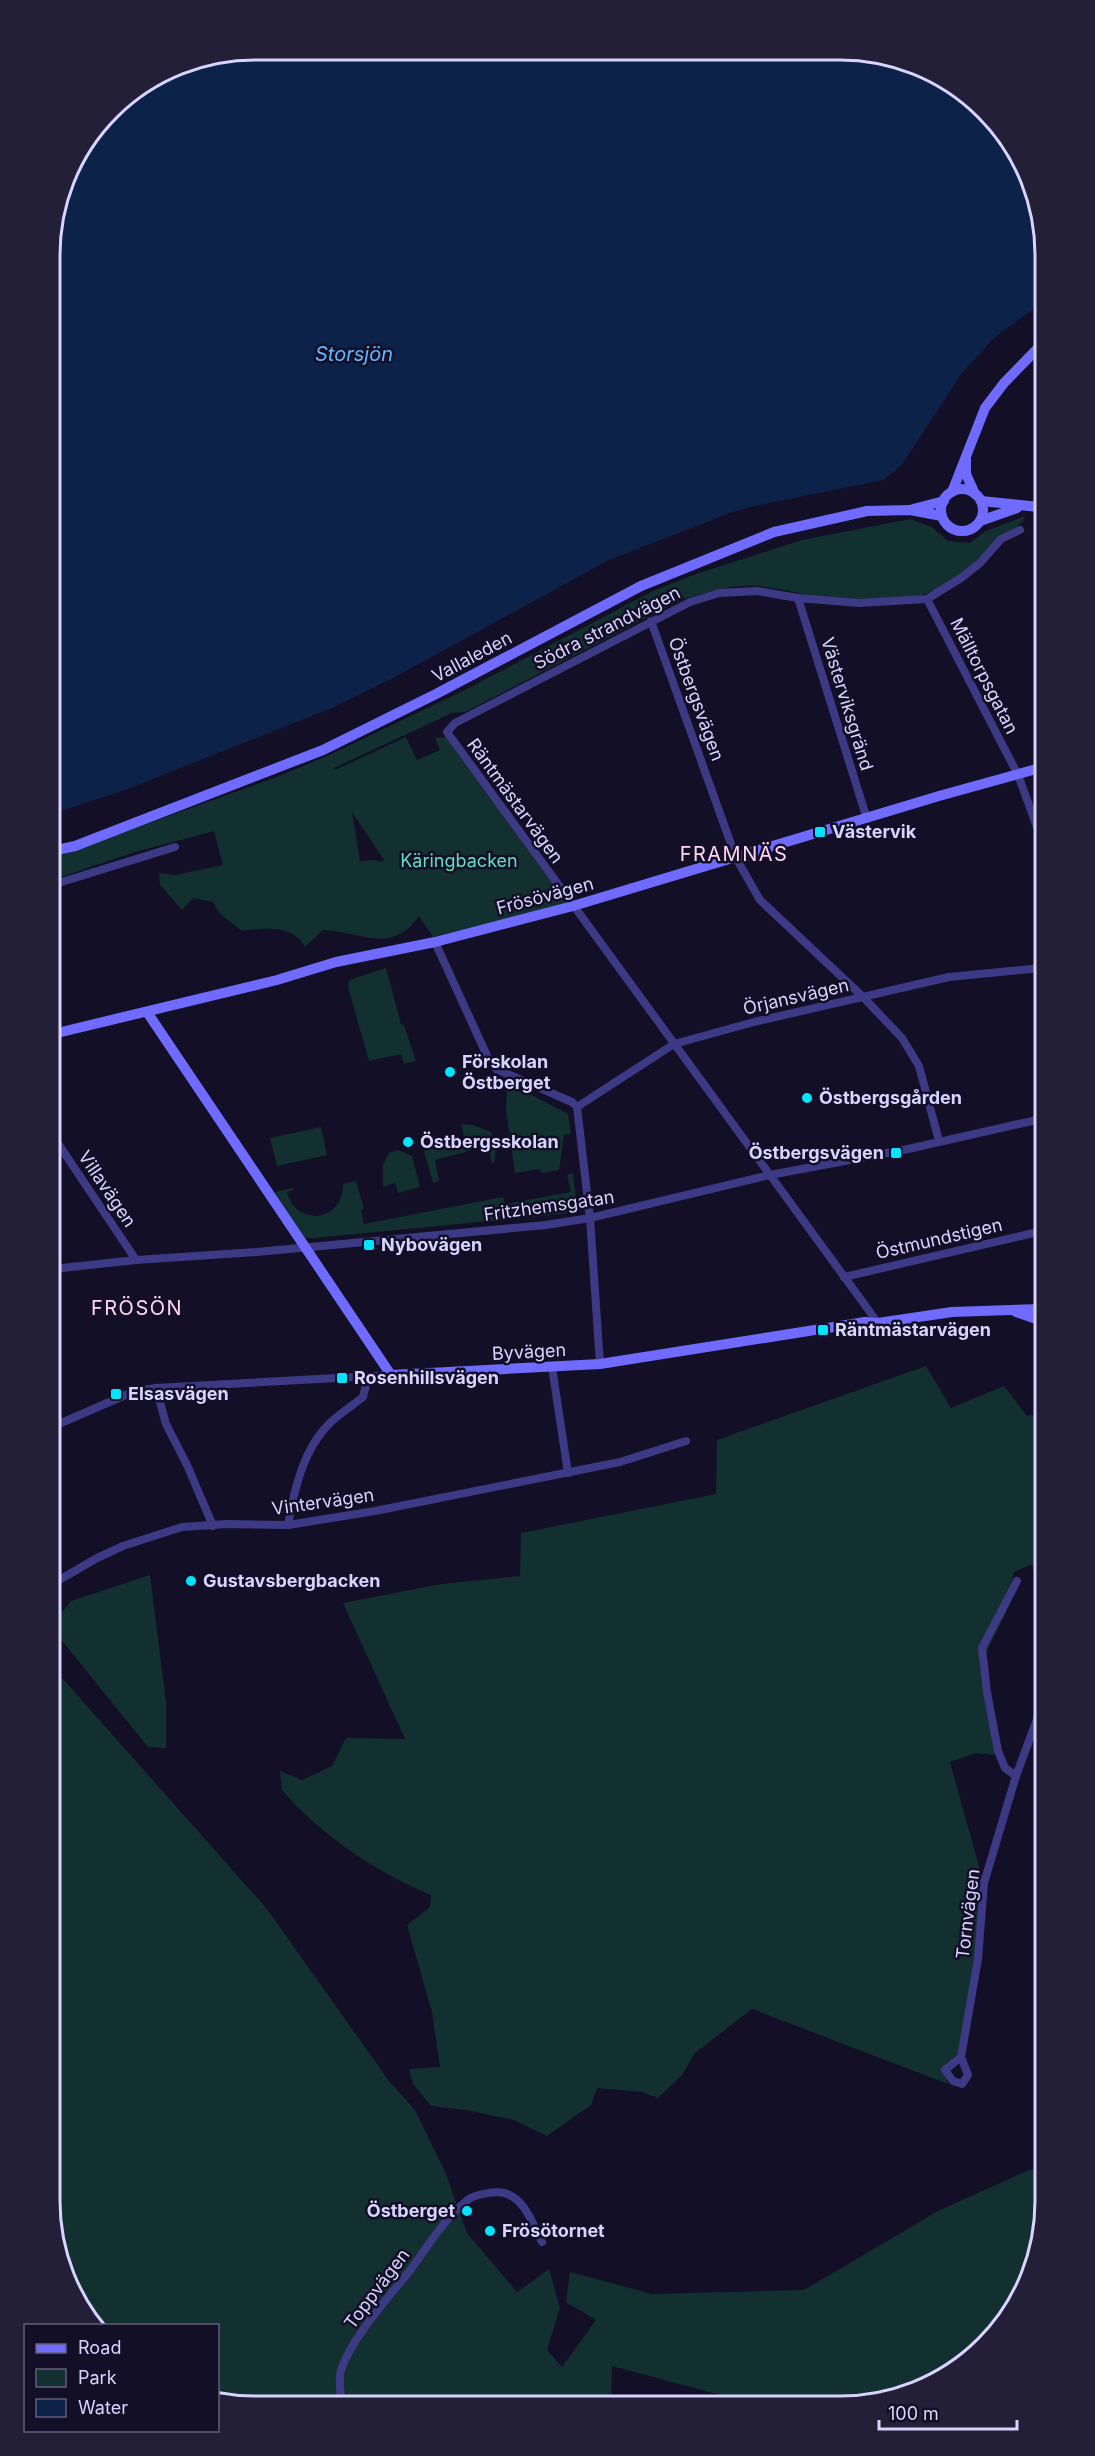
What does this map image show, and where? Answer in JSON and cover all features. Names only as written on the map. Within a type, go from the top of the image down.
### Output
[{"type":"street","points":[[966,455],[966,474],[983,508],[980,521],[974,528],[962,531],[951,528],[942,516],[944,501],[952,492],[966,455],[985,408],[1004,383],[1035,351]]},
{"type":"street","points":[[952,492],[963,489],[978,497],[1035,507]]},
{"type":"street","name":"Vallaleden","points":[[910,510],[944,501]]},
{"type":"street","points":[[980,521],[1023,506]]},
{"type":"street","name":"Vallaleden","points":[[60,849],[75,846],[323,750],[436,694],[641,586],[774,532],[867,511],[910,510],[942,516]]},
{"type":"street","name":"Södra strandvägen","points":[[447,732],[455,723],[690,602],[719,593],[757,591],[798,598],[859,603],[927,599],[980,563],[1001,539],[1020,530]]},
{"type":"street","name":"Västerviksgränd","points":[[798,598],[867,819]]},
{"type":"street","name":"Mälltorpsgatan","points":[[927,599],[1018,775],[1035,819]]},
{"type":"street","name":"Östbergsvägen","points":[[651,621],[736,858],[760,900],[862,996],[912,1051],[919,1066],[939,1140]]},
{"type":"street","name":"Räntmästarvägen","points":[[447,732],[878,1323]]},
{"type":"street","name":"Frösövägen","points":[[60,1032],[277,980],[336,962],[435,942],[573,906],[1035,770]]},
{"type":"street","points":[[60,883],[175,847]]},
{"type":"street","points":[[435,942],[488,1058],[496,1069],[572,1102],[577,1107],[590,1218],[600,1364]]},
{"type":"street","name":"Örjansvägen","points":[[577,1107],[674,1044],[754,1022],[949,977],[1035,969]]},
{"type":"street","points":[[147,1012],[391,1375]]},
{"type":"street","name":"Fritzhemsgatan","points":[[60,1268],[546,1225],[590,1218],[770,1175],[908,1149],[939,1140],[1035,1120]]},
{"type":"street","name":"Villavägen","points":[[60,1146],[136,1260]]},
{"type":"street","name":"Östmundstigen","points":[[844,1277],[1035,1233]]},
{"type":"street","name":"Byvägen","points":[[60,1423],[135,1391],[156,1388],[600,1364],[865,1322],[878,1323],[952,1312],[1035,1309]]},
{"type":"street","name":"Byvägen","points":[[1010,1311],[1035,1319]]},
{"type":"street","points":[[552,1367],[568,1473]]},
{"type":"street","points":[[288,1525],[294,1491],[320,1434],[330,1423],[363,1397],[368,1377]]},
{"type":"street","points":[[156,1388],[165,1424],[187,1465],[213,1526]]},
{"type":"street","name":"Vintervägen","points":[[60,1580],[97,1558],[147,1536],[182,1527],[227,1524],[288,1525],[375,1511],[620,1462],[686,1441]]},
{"type":"street","points":[[1016,1776],[1005,1768],[998,1751],[987,1692],[982,1648],[1017,1581]]},
{"type":"street","name":"Tornvägen","points":[[961,2057],[978,1959],[984,1883],[1016,1776],[1035,1725]]},
{"type":"street","name":"Toppvägen","points":[[341,2396],[341,2371],[358,2338],[441,2228],[455,2211],[472,2197],[502,2192],[510,2194],[524,2206],[542,2242]]},
{"type":"green space","name":"Käringbacken","points":[[1025,516],[1022,522],[966,572],[941,587],[918,596],[890,599],[842,598],[770,587],[741,586],[683,599],[465,712],[452,713],[334,768],[335,770],[406,737],[417,760],[440,750],[435,738],[447,737],[567,903],[433,937],[419,916],[408,928],[397,935],[386,938],[323,930],[305,947],[293,934],[285,931],[259,929],[242,931],[219,913],[213,902],[193,898],[182,910],[160,885],[159,873],[176,875],[223,865],[214,831],[135,852],[60,877],[60,855],[277,777],[327,756],[461,692],[655,590],[696,574],[802,540],[910,519],[932,527],[948,541],[970,543],[986,531]],"holes":[[[352,812],[384,860],[381,862],[360,861]]]},
{"type":"green space","points":[[386,968],[401,1024],[404,1025],[416,1061],[404,1064],[401,1054],[369,1061],[348,987],[349,980]]},
{"type":"green space","points":[[507,1082],[568,1114],[571,1134],[564,1135],[559,1170],[541,1173],[540,1169],[515,1173],[506,1110]]},
{"type":"green space","points":[[461,1124],[473,1125],[491,1132],[496,1147],[494,1163],[492,1163],[488,1146],[435,1160],[439,1181],[433,1183],[424,1151],[465,1139]]},
{"type":"green space","points":[[321,1127],[327,1155],[277,1166],[270,1138]]},
{"type":"green space","points":[[398,1150],[412,1156],[420,1187],[398,1193],[395,1183],[383,1187],[383,1165],[389,1153]]},
{"type":"green space","points":[[573,1173],[577,1209],[571,1213],[314,1238],[306,1238],[299,1232],[275,1192],[294,1188],[287,1192],[292,1204],[309,1215],[319,1215],[336,1206],[343,1184],[356,1181],[364,1209],[361,1210],[364,1224],[503,1197],[505,1204],[571,1192],[567,1175]]},
{"type":"green space","points":[[926,1366],[951,1408],[1004,1386],[1027,1416],[1035,1414],[1035,1575],[1032,1564],[1014,1572],[1009,1593],[1011,1602],[984,1657],[1001,1752],[993,1755],[976,1753],[950,1762],[982,1877],[976,1959],[958,2055],[943,2068],[948,2084],[752,2009],[695,2053],[682,2075],[658,2098],[642,2092],[597,2088],[591,2105],[547,2136],[514,2120],[466,2110],[431,2106],[413,2084],[409,2069],[440,2067],[432,2012],[407,1925],[430,1907],[431,1895],[391,1876],[351,1851],[297,1807],[282,1790],[280,1771],[302,1780],[332,1766],[346,1738],[405,1739],[343,1603],[441,1584],[520,1576],[521,1533],[716,1494],[717,1440]]},
{"type":"green space","points":[[150,1575],[166,1702],[166,1748],[148,1747],[60,1638],[60,1615],[71,1601]]},
{"type":"green space","points":[[60,1676],[267,1909],[389,2081],[415,2110],[446,2174],[467,2233],[517,2292],[549,2269],[560,2308],[547,2350],[562,2367],[596,2320],[566,2302],[570,2272],[652,2294],[804,2290],[938,2211],[1035,2169],[1035,2214],[1031,2239],[1025,2264],[1009,2298],[987,2330],[969,2348],[926,2376],[890,2389],[865,2394],[724,2396],[612,2366],[611,2396],[255,2396],[230,2394],[219,2392],[219,2324],[104,2324],[80,2287],[70,2264],[62,2226],[60,2201]]},
{"type":"water","name":"Storsjön","points":[[255,60],[853,60],[903,70],[926,80],[969,108],[995,136],[1020,180],[1028,205],[1035,255],[1035,308],[994,338],[962,373],[901,466],[883,480],[730,513],[609,560],[395,677],[332,708],[125,790],[60,811],[60,242],[67,205],[80,169],[100,136],[126,108],[157,86],[192,70],[217,64]]},
{"type":"place","name":"Västervik","points":[[820,832]]},
{"type":"place","name":"Förskolan Östberget","points":[[450,1072]]},
{"type":"place","name":"Östbergsgården","points":[[807,1098]]},
{"type":"place","name":"Östbergsskolan","points":[[408,1142]]},
{"type":"place","name":"Östbergsvägen","points":[[896,1153]]},
{"type":"place","name":"Nybovägen","points":[[369,1245]]},
{"type":"place","name":"Räntmästarvägen","points":[[823,1330]]},
{"type":"place","name":"Rosenhillsvägen","points":[[342,1378]]},
{"type":"place","name":"Elsasvägen","points":[[116,1394]]},
{"type":"place","name":"Gustavsbergbacken","points":[[191,1581]]},
{"type":"place","name":"Östberget","points":[[467,2211]]},
{"type":"place","name":"Frösötornet","points":[[490,2231]]},
{"type":"district","name":"FRAMNÄS","points":[[734,854]]},
{"type":"district","name":"FRÖSÖN","points":[[137,1308]]}]
